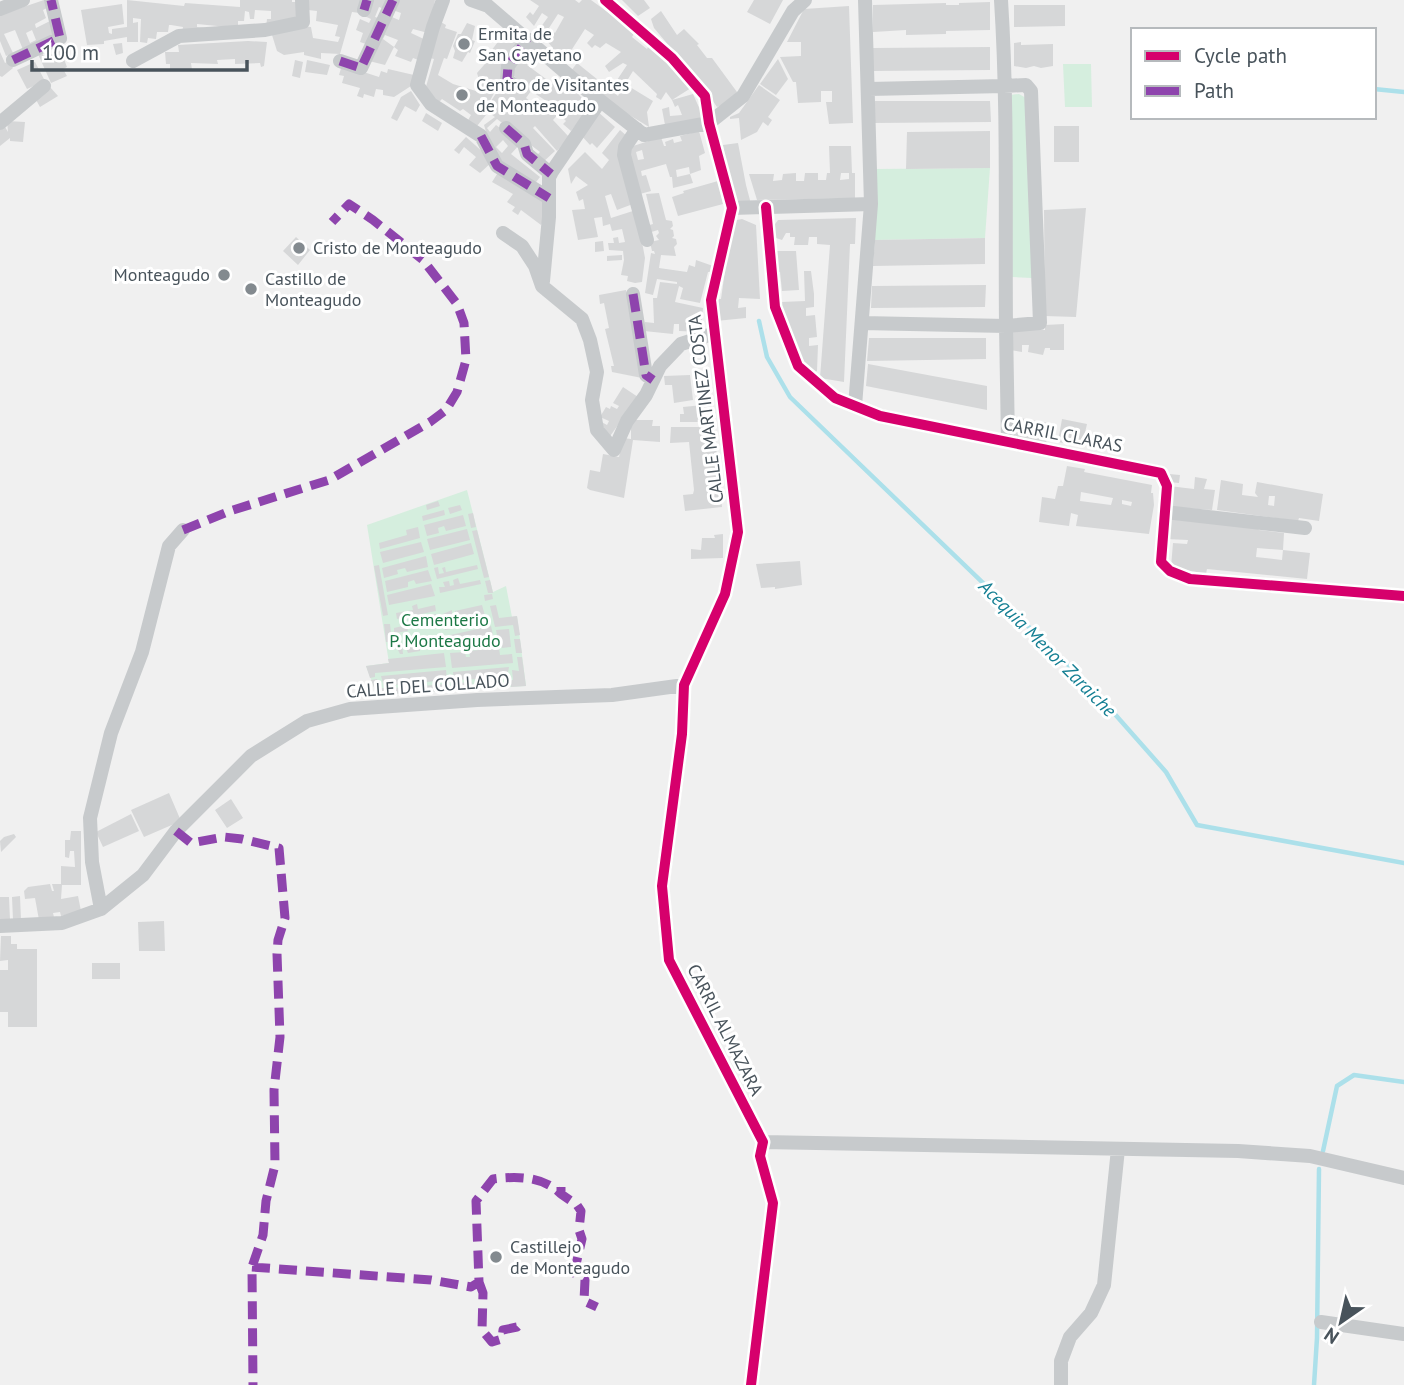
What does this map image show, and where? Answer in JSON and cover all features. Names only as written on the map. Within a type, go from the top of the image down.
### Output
[{"type":"street","points":[[0,9],[23,0]]},
{"type":"street","points":[[13,60],[60,38],[51,0]]},
{"type":"street","points":[[133,61],[179,36],[265,30],[303,22],[302,0]]},
{"type":"street","points":[[340,61],[361,68],[393,0]]},
{"type":"street","points":[[443,0],[417,85],[431,104],[481,136],[497,166],[549,198]]},
{"type":"street","points":[[471,0],[488,6],[643,135],[709,123],[743,96],[793,11],[805,0]]},
{"type":"street","name":"CALLE MARTINEZ COSTA","points":[[605,0],[680,68],[705,96],[709,123],[732,208],[711,300],[738,532],[724,594],[684,685]]},
{"type":"street","points":[[855,407],[871,204],[865,0]]},
{"type":"street","points":[[1001,0],[1008,442]]},
{"type":"street","points":[[513,85],[507,79],[508,66],[527,39]]},
{"type":"street","points":[[862,323],[1006,326],[1040,323],[1031,91],[1026,85],[869,89]]},
{"type":"street","points":[[0,123],[44,86]]},
{"type":"street","points":[[542,286],[551,174],[600,101]]},
{"type":"street","points":[[506,128],[524,144],[527,154],[551,174]]},
{"type":"street","points":[[637,130],[625,146],[624,155],[647,240]]},
{"type":"street","points":[[732,208],[871,204]]},
{"type":"street","name":"CARRIL CLARAS","points":[[766,207],[775,307],[798,366],[835,398],[880,416],[1161,472],[1167,486],[1161,562],[1170,572],[1190,579],[1404,596]]},
{"type":"street","points":[[503,233],[522,246],[535,266],[542,286],[582,319],[597,372],[592,400],[597,430],[614,450],[627,421],[660,366],[681,344],[715,333]]},
{"type":"street","points":[[633,294],[646,375],[653,380]]},
{"type":"street","points":[[1165,512],[1306,528]]},
{"type":"street","points":[[101,909],[92,862],[90,818],[111,733],[142,652],[170,546],[183,530]]},
{"type":"street","name":"CALLE DEL COLLADO","points":[[0,926],[62,923],[101,909],[143,875],[176,831],[251,756],[307,720],[351,709],[477,700],[612,695],[684,685]]},
{"type":"street","name":"CARRIL ALMAZARA","points":[[684,685],[682,734],[663,886],[669,960],[764,1142],[760,1156],[773,1203],[751,1385]]},
{"type":"street","points":[[764,1142],[1238,1151],[1310,1156],[1404,1178]]},
{"type":"street","points":[[1061,1385],[1061,1361],[1070,1337],[1091,1312],[1104,1284],[1118,1149]]},
{"type":"street","points":[[1321,1322],[1404,1334]]},
{"type":"green space","points":[[1063,64],[1091,64],[1092,107],[1065,107]]},
{"type":"green space","points":[[1019,94],[1026,98],[1032,278],[1012,277],[1010,95]]},
{"type":"green space","points":[[990,168],[985,238],[875,240],[873,169]]},
{"type":"green space","name":"Cementerio P. Monteagudo","points":[[467,490],[493,592],[506,586],[512,617],[517,616],[526,686],[377,695],[366,666],[389,663],[367,525]]},
{"type":"building","points":[[44,0],[46,18],[35,24],[36,28],[50,21],[56,37],[24,52],[15,30],[4,34],[13,53],[6,56],[0,41],[0,15]],"holes":[[[32,30],[36,40],[30,43],[26,33]]]},
{"type":"building","points":[[127,0],[184,6],[185,3],[240,7],[240,0],[292,0],[298,2],[300,19],[266,28],[267,19],[271,19],[271,11],[255,10],[254,19],[250,19],[249,12],[245,11],[244,21],[238,21],[238,28],[197,24],[197,27],[207,28],[182,33],[183,27],[169,25],[168,32],[157,32],[156,39],[148,38],[147,43],[140,42],[141,19],[133,18],[133,23],[138,22],[138,42],[127,42],[127,37],[104,41],[104,44],[87,45],[81,10],[122,4],[124,24],[108,27],[109,33],[112,34],[112,29],[127,27]]},
{"type":"building","points":[[307,0],[363,0],[360,13],[352,12],[340,54],[321,53],[321,59],[304,55],[304,52],[284,55],[277,51],[272,35],[299,26],[311,27],[313,38],[338,42],[340,37],[335,36],[338,25],[316,21],[317,11],[308,10]]},
{"type":"building","points":[[371,0],[392,0],[387,10],[379,7],[375,17],[382,19],[369,45],[360,42],[363,33],[356,30],[360,19],[369,23],[371,19],[362,15]]},
{"type":"building","points":[[395,0],[435,0],[428,33],[413,29],[411,33],[428,41],[421,61],[413,58],[411,62],[395,56],[398,50],[394,47],[385,65],[365,60],[387,15],[399,20],[401,13],[390,9]],"holes":[[[385,35],[398,40],[394,47],[383,39]]]},
{"type":"building","points":[[530,0],[575,0],[579,3],[582,0],[591,0],[635,32],[632,37],[647,49],[649,45],[691,88],[672,100],[666,92],[661,100],[633,71],[625,84],[653,101],[647,112],[649,127],[613,105],[571,71],[577,63],[618,96],[622,88],[615,83],[627,65],[623,63],[609,72],[605,66],[621,52],[606,43],[600,48],[595,45],[592,48],[587,43],[594,35],[585,29],[567,57],[561,52],[557,57],[549,52],[553,48],[538,31],[548,17],[542,13],[534,26],[526,17],[530,12],[533,15],[539,6]],"holes":[[[558,14],[564,17],[555,33],[549,28]]]},
{"type":"building","points":[[622,0],[644,0],[650,8],[638,16]]},
{"type":"building","points":[[754,0],[783,0],[770,24],[747,12]]},
{"type":"building","points":[[990,2],[990,30],[906,35],[906,30],[873,32],[873,5],[959,5]]},
{"type":"building","points":[[1014,5],[1065,5],[1065,26],[1014,27]]},
{"type":"building","points":[[849,6],[853,123],[829,124],[826,102],[832,102],[832,91],[821,91],[821,102],[798,103],[796,82],[793,82],[780,57],[801,56],[801,42],[787,42],[804,9]]},
{"type":"building","points":[[661,11],[677,35],[684,29],[699,44],[697,45],[707,58],[712,58],[737,92],[724,104],[717,107],[654,28],[651,19]]},
{"type":"building","points":[[439,21],[446,25],[445,28],[457,32],[438,75],[453,84],[476,91],[481,86],[477,73],[491,57],[491,51],[507,30],[520,39],[501,70],[501,80],[483,112],[486,115],[477,126],[467,122],[471,115],[463,109],[460,111],[442,99],[439,102],[425,90],[434,59],[430,58]]},
{"type":"building","name":"Ermita de San Cayetano","points":[[467,23],[475,26],[472,40],[475,41],[462,62],[453,58],[453,46]]},
{"type":"building","points":[[267,42],[264,66],[261,67],[260,63],[235,64],[235,59],[217,60],[218,64],[191,63],[192,70],[170,69],[170,64],[166,64],[165,52],[179,52],[178,45]]},
{"type":"building","points":[[1021,42],[1021,45],[1053,44],[1053,66],[1014,66],[1014,43]]},
{"type":"building","points":[[122,43],[123,53],[116,55],[113,44]]},
{"type":"building","points":[[990,47],[990,70],[873,71],[873,48]]},
{"type":"building","points":[[67,48],[69,56],[64,59],[67,67],[63,69],[67,76],[51,83],[38,54],[42,52],[44,57]]},
{"type":"building","points":[[524,51],[533,57],[527,65],[565,93],[571,86],[590,107],[571,131],[563,124],[566,121],[562,117],[566,113],[562,110],[553,120],[569,137],[557,151],[535,126],[533,128],[555,151],[541,164],[535,157],[540,152],[497,119],[487,128],[490,132],[496,125],[521,143],[511,154],[540,177],[533,186],[508,172],[488,138],[484,125],[495,117],[485,110],[503,83],[518,93],[523,86],[514,80],[516,78],[510,72]],"holes":[[[531,91],[554,106],[547,114],[526,98]],[[503,140],[508,146],[502,153],[496,147]]]},
{"type":"building","points":[[0,52],[5,63],[9,61],[13,68],[2,77],[0,76]]},
{"type":"building","points":[[580,53],[583,57],[577,63],[573,59]]},
{"type":"building","points":[[778,59],[788,79],[776,95],[760,84]]},
{"type":"building","points":[[295,60],[303,62],[300,78],[292,76]]},
{"type":"building","points":[[307,60],[330,65],[327,75],[305,72]]},
{"type":"building","points":[[35,62],[45,81],[27,89],[17,70]]},
{"type":"building","points":[[342,65],[379,77],[381,71],[387,73],[388,69],[414,75],[411,86],[394,97],[383,95],[383,90],[376,89],[374,97],[364,94],[363,98],[357,96],[360,88],[342,83],[344,76],[339,75]]},
{"type":"building","points":[[759,85],[780,100],[768,117],[772,120],[768,126],[763,122],[757,132],[741,140],[739,118],[730,117],[739,113]]},
{"type":"building","points":[[50,87],[58,96],[40,107],[35,98]]},
{"type":"building","points":[[411,91],[420,105],[416,112],[405,106],[397,121],[391,118],[401,97]]},
{"type":"building","points":[[693,94],[705,121],[665,125],[662,109],[669,107],[670,116],[682,115],[678,105],[675,107],[672,100]]},
{"type":"building","points":[[873,101],[990,101],[991,122],[873,123]]},
{"type":"building","points":[[597,111],[615,127],[597,148],[592,143],[590,145],[580,134]]},
{"type":"building","points":[[426,113],[442,123],[438,131],[422,121]]},
{"type":"building","points":[[7,121],[25,122],[23,142],[10,141],[10,138],[0,146],[0,128],[4,125],[8,132]]},
{"type":"building","points":[[1054,126],[1079,126],[1079,162],[1054,162]]},
{"type":"building","points":[[620,130],[628,137],[633,204],[617,210],[611,194],[605,196],[611,218],[636,210],[645,258],[642,282],[635,283],[627,281],[628,276],[621,275],[623,251],[609,250],[608,243],[614,243],[613,238],[618,237],[619,243],[625,242],[622,229],[612,231],[610,224],[603,226],[602,217],[594,218],[598,237],[578,240],[572,210],[585,209],[583,199],[579,201],[576,192],[588,185],[576,176],[571,184],[568,169],[585,152],[602,169],[609,160],[602,153]]},
{"type":"building","points":[[699,131],[705,153],[699,156],[701,170],[690,174],[693,183],[673,188],[672,177],[666,164],[641,171],[642,176],[646,175],[651,191],[640,194],[627,148],[661,137],[666,146],[665,142],[673,139],[674,143],[682,141],[680,136]],"holes":[[[642,150],[644,159],[638,160],[636,152]],[[689,167],[690,174],[677,177],[676,170]]]},
{"type":"building","points":[[990,131],[990,168],[906,169],[907,132]]},
{"type":"building","points":[[466,137],[493,161],[480,173],[469,165],[476,157],[464,147],[459,154],[454,150]]},
{"type":"building","points":[[738,143],[751,204],[734,202],[723,145]]},
{"type":"building","points":[[829,146],[851,146],[855,198],[757,200],[749,174],[774,174],[773,181],[782,180],[783,174],[796,173],[796,181],[804,181],[805,173],[818,173],[818,180],[826,180],[827,173],[830,173]],"holes":[[[841,173],[849,173],[849,179],[840,180]]]},
{"type":"building","points":[[499,171],[543,202],[547,214],[541,225],[521,210],[518,215],[512,211],[515,207],[507,202],[513,194],[492,182]]},
{"type":"building","points":[[718,181],[723,204],[678,216],[672,197]]},
{"type":"building","points":[[659,193],[666,220],[672,221],[673,226],[670,229],[673,230],[672,238],[676,239],[677,244],[674,247],[676,256],[661,255],[659,268],[687,272],[689,265],[695,267],[696,260],[713,266],[713,272],[708,272],[700,303],[680,299],[683,288],[679,286],[675,302],[703,308],[701,332],[679,331],[679,324],[674,324],[673,334],[644,331],[645,322],[654,323],[653,298],[657,298],[660,282],[677,284],[657,279],[653,295],[645,293],[651,253],[655,254],[650,242],[659,240],[656,236],[658,230],[648,233],[646,226],[653,224],[646,194]]},
{"type":"building","points":[[1086,208],[1076,317],[1045,316],[1044,210]]},
{"type":"building","points":[[856,218],[855,244],[850,244],[844,382],[820,378],[830,245],[817,244],[817,237],[809,237],[808,245],[794,245],[795,237],[790,237],[790,233],[786,233],[782,240],[773,237],[773,227],[778,220]]},
{"type":"building","points":[[742,219],[756,225],[760,299],[739,298],[738,308],[746,307],[746,318],[716,321],[717,299],[721,299],[732,221]]},
{"type":"building","points":[[296,237],[310,250],[298,265],[283,251]]},
{"type":"building","points":[[985,238],[985,264],[873,266],[875,240]]},
{"type":"building","points":[[603,241],[604,251],[595,252],[595,242]]},
{"type":"building","points":[[774,251],[796,251],[799,290],[782,291],[780,272],[775,272]]},
{"type":"building","points":[[622,255],[622,260],[607,261],[607,256]]},
{"type":"building","points":[[804,271],[811,271],[814,294],[814,307],[806,308],[806,316],[815,315],[817,337],[809,338],[809,346],[818,345],[817,371],[814,373],[795,356],[781,302],[805,301]]},
{"type":"building","points":[[986,285],[985,307],[871,308],[872,286]]},
{"type":"building","points":[[626,290],[642,378],[612,372],[611,366],[614,366],[605,329],[609,328],[604,303],[600,304],[599,295]]},
{"type":"building","points":[[1064,324],[1064,350],[1045,348],[1043,355],[1028,352],[1029,345],[1022,345],[1022,352],[1010,350],[1011,330],[1045,330],[1045,325]]},
{"type":"building","points":[[869,338],[986,338],[986,359],[867,361]]},
{"type":"building","points":[[868,364],[987,386],[987,410],[866,386]]},
{"type":"building","points":[[709,373],[712,409],[703,410],[704,422],[680,422],[680,414],[684,414],[683,407],[703,405],[699,374]]},
{"type":"building","points":[[690,375],[693,400],[674,403],[672,385],[665,385],[664,376]]},
{"type":"building","points":[[623,387],[638,397],[608,439],[598,420],[607,425],[609,421],[600,417],[606,407],[617,409],[619,406],[613,403]]},
{"type":"building","points":[[1014,417],[1049,423],[1046,444],[1011,437]]},
{"type":"building","points":[[1062,419],[1087,424],[1082,446],[1058,442]]},
{"type":"building","points":[[631,420],[653,420],[652,426],[660,426],[660,442],[633,440],[624,498],[590,490],[587,488],[590,470],[600,472],[603,454],[619,457],[623,438],[631,439]]},
{"type":"building","points":[[671,427],[703,427],[703,436],[715,436],[722,507],[685,511],[683,495],[693,494],[694,490],[689,442],[670,443]]},
{"type":"building","points":[[1067,466],[1085,469],[1084,472],[1152,485],[1154,505],[1149,534],[1076,526],[1078,515],[1071,513],[1069,526],[1039,522],[1042,497],[1055,499],[1058,486],[1063,486]],"holes":[[[1081,492],[1113,498],[1111,505],[1080,501]],[[1122,500],[1132,502],[1131,506],[1122,504]]]},
{"type":"building","points":[[1169,474],[1180,475],[1179,483],[1169,482]]},
{"type":"building","points":[[1195,477],[1207,479],[1204,489],[1215,490],[1212,510],[1169,507],[1169,486],[1194,489]]},
{"type":"building","points":[[1221,480],[1243,484],[1242,495],[1258,497],[1255,493],[1257,482],[1323,494],[1319,521],[1299,518],[1298,521],[1217,510]],"holes":[[[1269,496],[1275,496],[1274,506],[1268,505]]]},
{"type":"building","points":[[438,501],[440,506],[427,510],[426,505]]},
{"type":"building","points":[[460,505],[462,510],[450,514],[448,508]]},
{"type":"building","points":[[444,510],[445,515],[423,521],[422,516]]},
{"type":"building","points":[[473,513],[476,527],[471,528],[468,514]]},
{"type":"building","points":[[463,515],[466,526],[446,531],[444,526],[438,528],[439,533],[427,536],[424,525]]},
{"type":"building","points":[[1168,519],[1284,533],[1283,550],[1310,553],[1307,579],[1207,569],[1206,574],[1171,567],[1173,543],[1187,544],[1188,540],[1166,539]],"holes":[[[1257,548],[1283,550],[1282,560],[1256,557]]]},
{"type":"building","points":[[418,527],[420,538],[380,549],[379,543],[407,535],[406,530]]},
{"type":"building","points":[[467,529],[470,540],[430,550],[427,539]]},
{"type":"building","points":[[477,530],[489,577],[484,578],[472,531]]},
{"type":"building","points":[[723,534],[723,558],[691,559],[691,549],[701,550],[702,538],[715,538],[714,535]]},
{"type":"building","points":[[421,542],[424,552],[383,563],[380,552]]},
{"type":"building","points":[[471,543],[474,554],[434,565],[431,554]]},
{"type":"building","points":[[426,556],[428,567],[407,572],[405,568],[397,570],[398,574],[384,578],[382,568]]},
{"type":"building","points":[[800,561],[802,585],[761,588],[756,564]]},
{"type":"building","points":[[379,565],[388,615],[383,616],[374,566]]},
{"type":"building","points":[[477,565],[478,569],[437,579],[434,568],[438,567],[439,574],[444,573],[442,568],[445,567],[446,572]]},
{"type":"building","points":[[428,570],[432,581],[416,584],[414,580],[408,582],[408,587],[387,592],[385,581]]},
{"type":"building","points":[[458,578],[460,584],[480,580],[481,584],[440,593],[439,587],[445,587],[443,582],[449,581],[450,586],[454,585],[453,580]]},
{"type":"building","points":[[490,580],[493,593],[488,593],[485,581]]},
{"type":"building","points":[[431,584],[435,596],[389,605],[387,595]]},
{"type":"building","points":[[492,594],[493,599],[485,601],[484,595]]},
{"type":"building","points":[[417,604],[418,609],[435,605],[436,611],[397,619],[396,613],[413,610],[412,606]]},
{"type":"building","points":[[482,605],[487,623],[476,625],[475,620],[472,621],[472,626],[445,630],[444,625],[464,622],[463,618],[457,619],[455,611]]},
{"type":"building","points":[[496,605],[499,618],[517,616],[520,635],[515,636],[513,625],[495,627],[490,606]]},
{"type":"building","points":[[452,610],[452,621],[448,622],[443,614]]},
{"type":"building","points":[[436,614],[437,620],[429,622],[428,616]]},
{"type":"building","points":[[425,617],[427,622],[410,625],[409,620]]},
{"type":"building","points":[[384,624],[390,624],[392,642],[386,642]]},
{"type":"building","points":[[407,625],[408,631],[394,633],[394,628]]},
{"type":"building","points":[[491,626],[495,644],[488,645],[487,641],[483,642],[484,646],[453,649],[453,645],[448,645],[446,636]]},
{"type":"building","points":[[509,629],[511,647],[502,648],[496,630]]},
{"type":"building","points":[[430,639],[442,643],[443,648],[430,650]]},
{"type":"building","points":[[514,639],[520,639],[522,653],[516,653]]},
{"type":"building","points":[[414,642],[415,646],[420,647],[420,651],[408,653],[404,643]]},
{"type":"building","points":[[395,644],[402,644],[403,654],[400,654]]},
{"type":"building","points":[[499,648],[500,655],[512,654],[513,663],[452,668],[450,653],[465,652],[466,657],[470,657],[469,651]]},
{"type":"building","points":[[444,653],[446,667],[375,673],[375,677],[370,678],[366,666],[389,663],[388,659]]},
{"type":"building","points":[[517,657],[522,657],[526,686],[511,687],[512,670],[519,671]]},
{"type":"building","points":[[509,667],[507,678],[454,680],[453,672]]},
{"type":"building","points":[[446,670],[447,680],[384,686],[381,676]]},
{"type":"building","points":[[377,679],[380,688],[390,688],[390,694],[377,695],[371,680]]},
{"type":"building","points":[[495,681],[496,687],[480,688],[479,682]]},
{"type":"building","points":[[472,682],[473,689],[457,690],[456,683]]},
{"type":"building","points":[[446,684],[446,691],[409,693],[408,687]]},
{"type":"building","points":[[403,687],[404,693],[395,694],[394,688]]},
{"type":"building","points":[[169,793],[181,821],[144,837],[131,810]]},
{"type":"building","points":[[231,799],[243,818],[227,828],[215,810]]},
{"type":"building","points":[[131,814],[139,831],[103,847],[96,832]]},
{"type":"building","points":[[71,831],[81,831],[81,885],[62,885],[61,899],[78,896],[81,911],[61,916],[60,912],[53,913],[54,917],[39,920],[35,898],[25,899],[24,891],[28,887],[50,884],[54,891],[52,884],[61,884],[61,866],[75,867],[74,851],[70,851],[69,858],[65,857],[65,840],[70,840]]},
{"type":"building","points":[[14,834],[16,837],[1,852],[0,841]]},
{"type":"building","points":[[20,896],[21,920],[13,920],[12,897]]},
{"type":"building","points":[[0,897],[9,897],[10,920],[0,921]]},
{"type":"building","points":[[164,921],[165,951],[139,951],[138,922]]},
{"type":"building","points":[[1,936],[11,936],[11,944],[17,944],[17,949],[37,949],[37,1027],[8,1027],[8,1012],[0,1012],[0,970],[8,970],[8,960],[0,961]]},
{"type":"building","points":[[92,963],[120,963],[120,979],[92,979]]},
{"type":"waterway","points":[[1376,89],[1404,92]]},
{"type":"waterway","name":"Acequia Menor Zaraiche","points":[[759,321],[767,357],[790,397],[1090,686],[1166,772],[1197,825],[1404,863]]},
{"type":"waterway","points":[[1323,1151],[1337,1086],[1354,1075],[1404,1082]]},
{"type":"waterway","points":[[1314,1385],[1319,1169]]},
{"type":"marked path","points":[[13,60],[60,38],[51,0]]},
{"type":"marked path","points":[[364,10],[367,0]]},
{"type":"marked path","points":[[340,61],[361,68],[393,0]]},
{"type":"marked path","points":[[513,85],[507,79],[508,66],[527,39]]},
{"type":"marked path","points":[[506,128],[524,144],[527,154],[551,174]]},
{"type":"marked path","points":[[481,136],[497,166],[549,198]]},
{"type":"marked path","points":[[183,530],[230,511],[329,480],[430,422],[446,410],[457,392],[466,360],[464,323],[457,304],[423,260],[349,204],[332,222]]},
{"type":"marked path","points":[[633,294],[646,375],[653,380]]},
{"type":"marked path","points":[[176,831],[191,843],[224,837],[279,848],[285,918],[277,954],[280,1037],[274,1090],[275,1165],[266,1201],[263,1235],[252,1267],[253,1385]]},
{"type":"marked path","points":[[252,1267],[431,1280],[471,1287],[479,1282],[476,1201],[493,1179],[529,1179],[546,1184],[561,1194]]},
{"type":"marked path","points":[[561,1187],[561,1194],[581,1211],[579,1230],[582,1239],[574,1273],[585,1280],[584,1301],[597,1307]]},
{"type":"marked path","points":[[479,1282],[483,1293],[482,1330],[492,1342],[502,1339],[503,1330],[520,1324]]},
{"type":"cycle path","points":[[605,0],[672,58],[705,96],[709,123],[732,208],[711,300],[738,532],[725,594],[684,685],[682,734],[662,886],[669,960],[763,1142],[760,1156],[773,1203],[751,1385]]},
{"type":"cycle path","points":[[766,207],[775,307],[798,366],[835,398],[880,416],[1161,473],[1167,486],[1161,562],[1170,571],[1190,579],[1404,596]]},
{"type":"place","name":"Ermita de San Cayetano","points":[[464,44]]},
{"type":"place","name":"Centro de Visitantes de Monteagudo","points":[[462,95]]},
{"type":"place","name":"Cristo de Monteagudo","points":[[299,248]]},
{"type":"place","name":"Monteagudo","points":[[224,275]]},
{"type":"place","name":"Castillo de Monteagudo","points":[[251,289]]},
{"type":"place","name":"Castillejo de Monteagudo","points":[[496,1257]]}]
